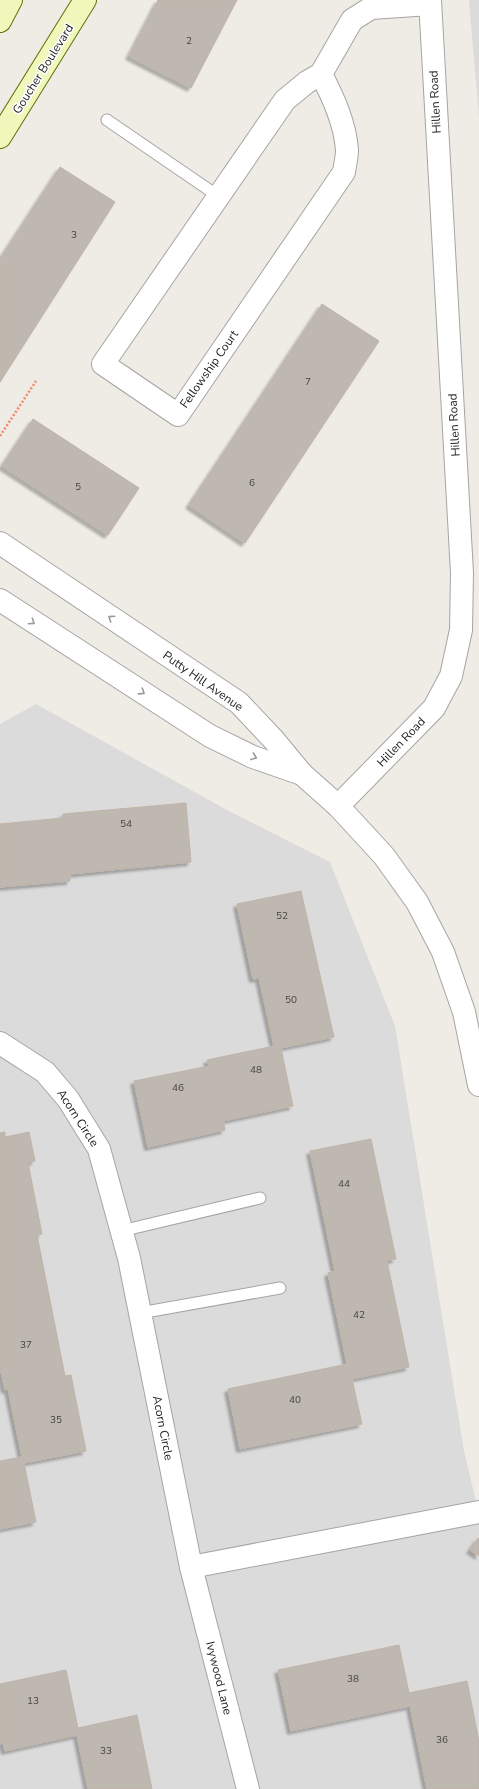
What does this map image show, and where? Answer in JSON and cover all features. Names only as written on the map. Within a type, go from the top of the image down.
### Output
[{"type":"main road","points":[[0,20],[11,0]]},
{"type":"main road","name":"Goucher Boulevard","points":[[0,137],[85,0]]},
{"type":"street","name":"Fellowship Court","points":[[321,74],[332,95],[344,132],[347,151],[344,172],[334,190],[178,414],[103,364],[285,100],[307,82],[321,74],[352,20],[371,8],[430,2]]},
{"type":"street","name":"Hillen Road","points":[[338,806],[434,708],[451,676],[461,630],[462,573],[430,2]]},
{"type":"street","name":"Putty Hill Avenue","points":[[0,543],[239,703],[273,739],[302,774]]},
{"type":"street","points":[[0,600],[210,736],[253,757],[302,774],[338,806],[384,856],[417,902],[443,952],[464,1012],[479,1085]]},
{"type":"street","name":"Acorn Circle","points":[[0,1043],[45,1072],[68,1099],[98,1149],[129,1258],[191,1567]]},
{"type":"street","points":[[191,1567],[479,1512]]},
{"type":"street","name":"Ivywood Lane","points":[[191,1567],[248,1789]]},
{"type":"lane","points":[[107,120],[218,196]]},
{"type":"lane","points":[[121,1231],[260,1198]]},
{"type":"lane","points":[[140,1313],[280,1288]]},
{"type":"path","points":[[0,436],[36,381]]},
{"type":"shaded area","points":[[469,0],[479,0],[479,117]]},
{"type":"shaded area","points":[[36,704],[227,810],[330,862],[395,1026],[464,1451],[479,1514],[479,1789],[0,1789],[0,724]]},
{"type":"building","points":[[158,0],[237,0],[191,88],[129,56]]},
{"type":"building","points":[[60,167],[115,202],[0,382],[0,259]]},
{"type":"building","points":[[322,304],[379,341],[245,543],[189,505]]},
{"type":"building","points":[[33,419],[139,488],[108,535],[2,466]]},
{"type":"building","points":[[186,803],[191,862],[70,874],[70,881],[0,887],[0,824],[63,818],[63,814]]},
{"type":"building","points":[[301,891],[334,1037],[281,1048],[293,1106],[223,1121],[225,1130],[148,1147],[134,1081],[209,1066],[207,1060],[274,1046],[259,978],[253,979],[237,904]]},
{"type":"building","points":[[5,1132],[5,1137],[29,1132],[35,1161],[28,1163],[42,1234],[37,1235],[65,1376],[71,1375],[86,1451],[24,1463],[36,1522],[0,1529],[0,1461],[22,1457],[8,1389],[5,1390],[0,1367],[0,1133]]},
{"type":"building","points":[[371,1139],[396,1259],[387,1261],[409,1367],[352,1379],[362,1424],[240,1449],[228,1389],[347,1364],[328,1273],[335,1271],[310,1151]]},
{"type":"building","points":[[478,1538],[479,1539],[479,1556],[470,1550]]},
{"type":"building","points":[[399,1645],[409,1693],[467,1681],[479,1741],[479,1789],[427,1789],[410,1706],[291,1731],[278,1670]]},
{"type":"building","points":[[66,1670],[78,1728],[137,1715],[152,1789],[88,1789],[77,1735],[5,1751],[3,1743],[0,1744],[0,1684]]}]
